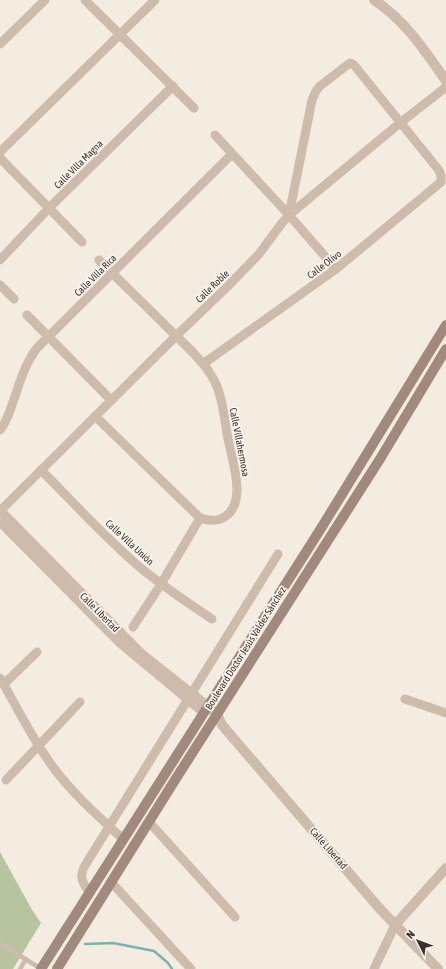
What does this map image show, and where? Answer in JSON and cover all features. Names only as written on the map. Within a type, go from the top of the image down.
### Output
[{"type":"main road","name":"Boulevard Doctor Jesús Valdez Sánchez","points":[[41,969],[206,710],[446,325]]},
{"type":"main road","name":"Boulevard Doctor Jesús Valdez Sánchez","points":[[57,969],[148,822],[217,720],[380,459],[446,349]]},
{"type":"main road","points":[[329,514],[342,520]]},
{"type":"street","points":[[0,44],[46,0]]},
{"type":"street","points":[[85,0],[194,108]]},
{"type":"street","points":[[0,152],[155,0]]},
{"type":"street","points":[[374,0],[394,16],[414,36],[446,81]]},
{"type":"street","points":[[289,215],[312,100],[320,86],[348,63],[351,63],[400,123]]},
{"type":"street","name":"Calle Villa Magna","points":[[0,260],[49,208],[173,86]]},
{"type":"street","name":"Calle Roble","points":[[0,510],[228,286],[259,254],[289,215],[446,87]]},
{"type":"street","name":"Calle Olivo","points":[[203,364],[336,269],[441,182],[442,178],[438,169],[400,123]]},
{"type":"street","points":[[215,135],[289,215],[336,269]]},
{"type":"street","name":"Calle Villa Rica","points":[[0,430],[6,420],[30,357],[48,336],[232,154]]},
{"type":"street","points":[[0,158],[82,242]]},
{"type":"street","name":"Calle Villahermosa","points":[[99,260],[203,364],[217,385],[222,404],[238,491],[237,500],[234,509],[225,517],[215,520],[200,518]]},
{"type":"street","points":[[0,285],[14,299]]},
{"type":"street","points":[[27,315],[111,400]]},
{"type":"street","points":[[95,416],[200,518],[161,584],[133,627]]},
{"type":"street","name":"Calle Villa Unión","points":[[41,470],[124,553],[161,584],[212,619]]},
{"type":"street","name":"Calle Libertad","points":[[0,510],[153,667]]},
{"type":"street","name":"Calle Libertad","points":[[0,522],[121,644],[190,696],[217,720],[395,925],[438,969]]},
{"type":"street","points":[[90,892],[82,882],[82,872],[278,554]]},
{"type":"street","points":[[37,652],[2,681],[39,745],[61,777],[123,839]]},
{"type":"street","points":[[405,699],[446,713]]},
{"type":"street","points":[[6,780],[80,702]]},
{"type":"street","points":[[148,822],[235,917]]},
{"type":"street","points":[[374,969],[395,925],[446,868]]},
{"type":"street","points":[[111,882],[191,969]]},
{"type":"lane","points":[[0,943],[41,969]]},
{"type":"lane","points":[[20,969],[26,959]]},
{"type":"green space","points":[[0,852],[41,923],[13,969],[0,969]]},
{"type":"waterway","points":[[85,944],[113,943],[154,951],[168,963],[172,969]]}]
